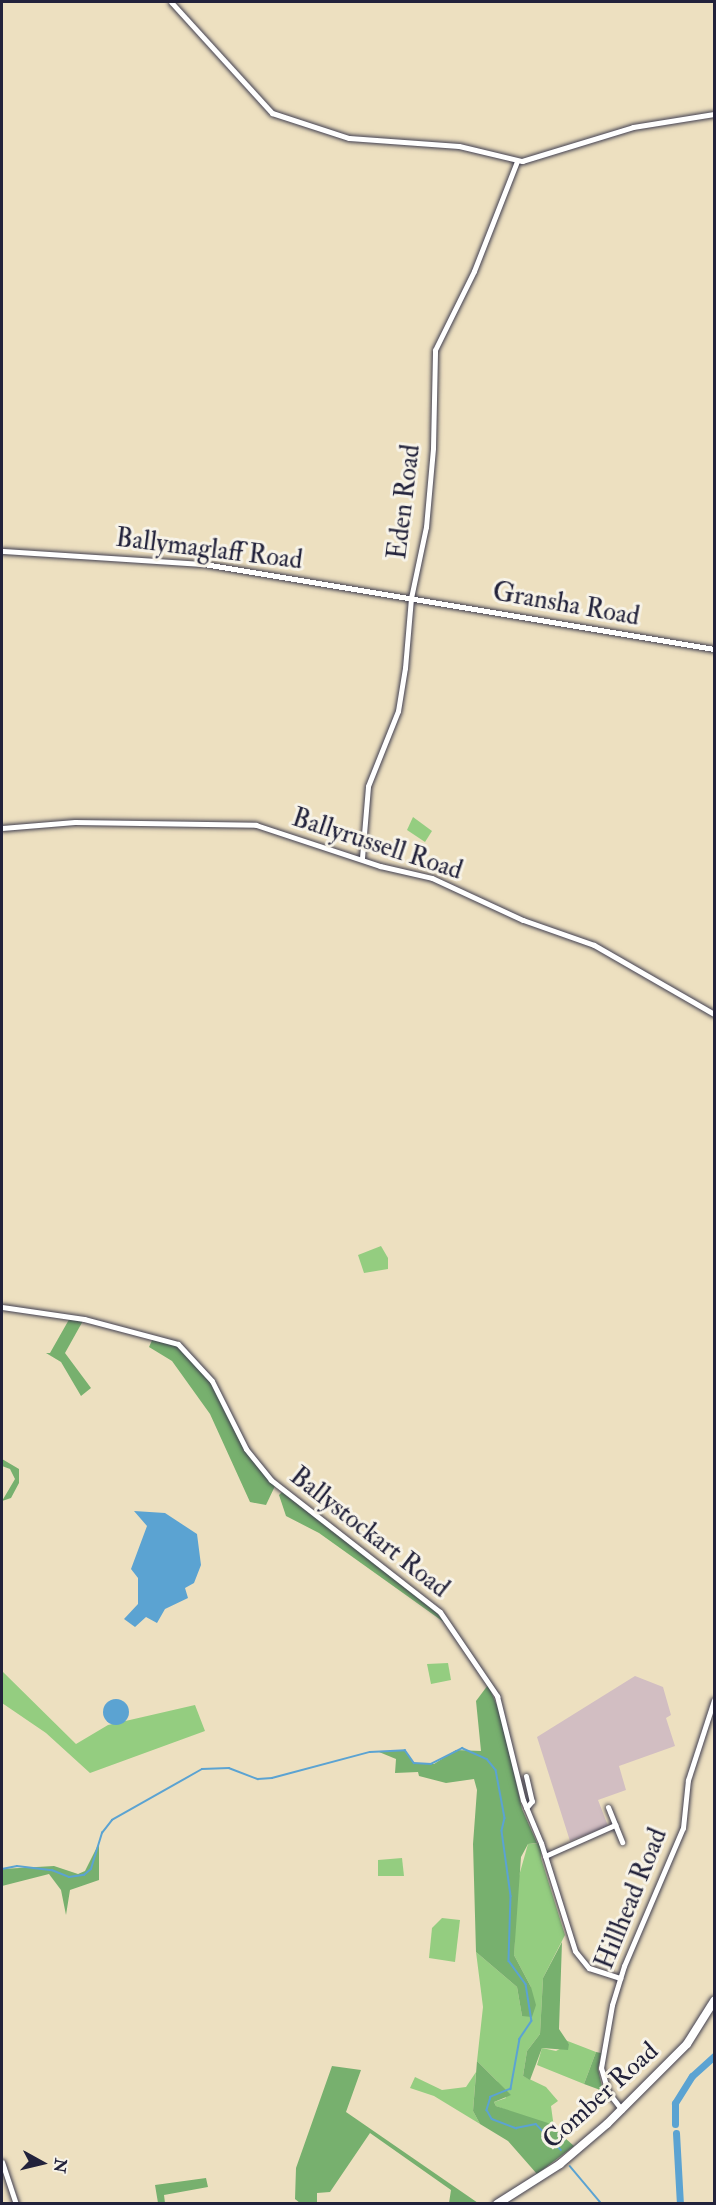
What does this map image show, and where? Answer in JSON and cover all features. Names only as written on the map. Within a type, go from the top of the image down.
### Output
[{"type":"highway","name":"Comber Road","points":[[497,2204],[560,2164],[622,2110],[687,2044],[714,2001]]},
{"type":"street","points":[[171,2],[272,113],[349,138],[459,146],[517,161],[554,154],[633,127],[714,114]]},
{"type":"street","name":"Eden Road","points":[[362,858],[368,786],[401,695],[411,597],[426,527],[433,448],[435,350],[474,271],[517,161]]},
{"type":"street","name":"Ballymaglaff Road","points":[[2,551],[189,562],[411,597]]},
{"type":"street","name":"Gransha Road","points":[[411,597],[714,649]]},
{"type":"street","name":"Ballyrussell Road","points":[[2,828],[75,822],[244,823],[432,878],[523,920],[594,945],[714,1014]]},
{"type":"street","name":"Ballystockart Road","points":[[2,1307],[84,1319],[173,1340],[185,1349],[212,1381],[246,1449],[266,1476],[431,1603],[449,1624],[497,1696],[526,1808],[545,1856],[560,1914],[579,1960],[589,1968],[620,1978]]},
{"type":"street","name":"Hillhead Road","points":[[622,2110],[603,2081],[601,2068],[620,1978],[683,1828],[688,1780],[714,1700]]},
{"type":"street","points":[[526,1776],[532,1801],[526,1808]]},
{"type":"street","points":[[608,1807],[622,1842]]},
{"type":"street","points":[[545,1856],[615,1826]]},
{"type":"street","points":[[2,2162],[16,2204]]},
{"type":"shaded area","points":[[635,1676],[663,1687],[671,1715],[666,1718],[675,1746],[619,1766],[626,1790],[598,1800],[608,1826],[570,1841],[537,1737]]},
{"type":"green space","points":[[413,817],[432,831],[425,842],[407,830]]},
{"type":"green space","points":[[381,1246],[388,1258],[388,1269],[364,1273],[358,1255]]},
{"type":"green space","points":[[71,1316],[84,1319],[65,1353],[91,1388],[81,1396],[61,1362],[46,1353],[50,1353]]},
{"type":"green space","points":[[154,1336],[183,1347],[212,1381],[244,1449],[275,1486],[266,1505],[250,1502],[210,1414],[172,1361],[149,1347]]},
{"type":"green space","points":[[2,1459],[19,1469],[19,1483],[11,1498],[2,1501],[15,1479],[10,1469],[2,1466]]},
{"type":"green space","points":[[282,1492],[430,1605],[445,1623],[319,1533],[286,1516],[279,1495]]},
{"type":"green space","points":[[448,1663],[451,1680],[431,1684],[427,1664]]},
{"type":"green space","points":[[2,1671],[76,1744],[108,1725],[195,1705],[205,1731],[90,1773],[46,1733],[2,1703]]},
{"type":"green space","points":[[488,1685],[501,1715],[522,1809],[537,1843],[528,1844],[521,1857],[514,1955],[531,1987],[536,2005],[532,2017],[522,2016],[517,1987],[476,1952],[473,1844],[477,1790],[474,1779],[446,1783],[419,1776],[418,1772],[395,1773],[396,1759],[379,1752],[405,1750],[414,1763],[434,1764],[456,1750],[481,1751],[476,1701]]},
{"type":"green space","points":[[99,1843],[99,1880],[70,1890],[66,1915],[61,1890],[49,1874],[2,1886],[2,1869],[54,1866],[78,1874],[85,1871]]},
{"type":"green space","points":[[541,1843],[541,1858],[565,1935],[543,1978],[540,2034],[527,2051],[523,2076],[546,2087],[558,2101],[551,2106],[554,2128],[496,2106],[494,2102],[506,2098],[497,2081],[477,2061],[483,2007],[476,1952],[517,1987],[522,2016],[531,1987],[514,1955],[517,1883],[528,1844]]},
{"type":"green space","points":[[402,1858],[404,1876],[378,1876],[378,1860]]},
{"type":"green space","points":[[442,1918],[460,1920],[455,1962],[429,1958],[432,1928]]},
{"type":"green space","points":[[562,1942],[559,2029],[569,2044],[568,2050],[542,2048],[530,2080],[523,2076],[527,2051],[540,2034],[543,1978]]},
{"type":"green space","points":[[565,2040],[596,2052],[584,2084],[537,2065],[542,2048],[556,2051],[569,2044]]},
{"type":"green space","points":[[596,2052],[601,2053],[598,2069],[603,2091],[584,2084]]},
{"type":"green space","points":[[477,2061],[511,2095],[494,2102],[496,2106],[548,2123],[574,2146],[537,2174],[508,2141],[480,2124],[473,2111]]},
{"type":"green space","points":[[332,2066],[361,2070],[346,2112],[478,2203],[449,2203],[451,2190],[370,2133],[330,2192],[317,2193],[317,2203],[300,2203],[295,2199],[296,2168]]},
{"type":"green space","points":[[476,2072],[473,2111],[480,2124],[434,2096],[410,2088],[415,2077],[442,2090],[466,2087]]},
{"type":"green space","points":[[206,2178],[208,2187],[164,2195],[165,2203],[158,2203],[155,2185]]},
{"type":"water","points":[[134,1511],[165,1513],[197,1534],[201,1565],[194,1583],[185,1588],[188,1598],[165,1609],[157,1623],[146,1617],[135,1627],[124,1619],[138,1604],[138,1578],[131,1569],[147,1526]]},
{"type":"water","points":[[116,1699],[125,1703],[129,1712],[125,1721],[116,1725],[107,1721],[103,1712],[107,1703]]},
{"type":"waterway","points":[[2,1869],[17,1866],[52,1870],[69,1877],[84,1875],[91,1869],[102,1833],[112,1820],[202,1769],[229,1768],[258,1779],[272,1778],[370,1752],[405,1750],[414,1763],[431,1764],[462,1748],[487,1759],[496,1770],[505,1818],[502,1831],[511,1896],[509,1961],[526,1984],[532,2021],[520,2039],[511,2089],[491,2097],[487,2110],[492,2119],[516,2128],[536,2124],[561,2150]]},
{"type":"waterway","points":[[675,2124],[675,2103],[692,2076],[714,2056]]},
{"type":"waterway","points":[[676,2133],[680,2204]]},
{"type":"waterway","points":[[570,2166],[602,2204]]}]
